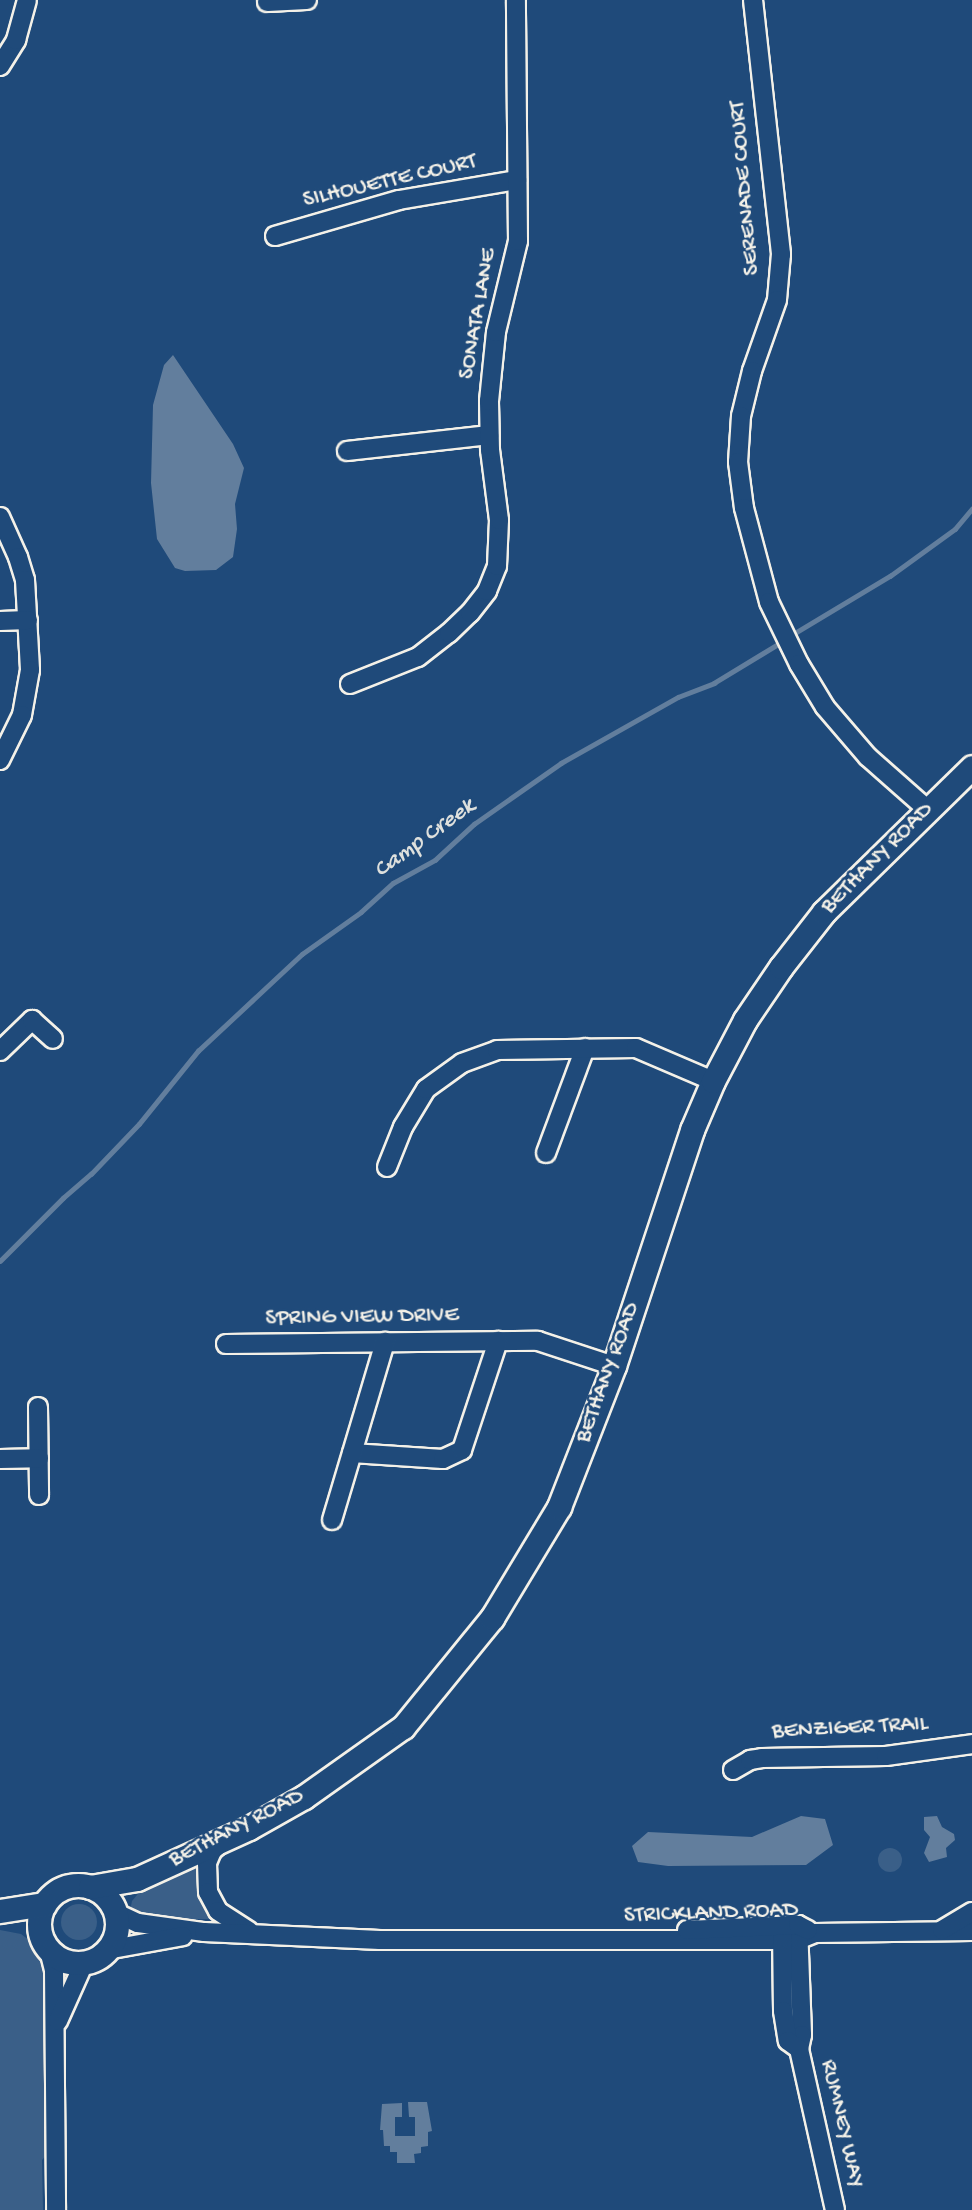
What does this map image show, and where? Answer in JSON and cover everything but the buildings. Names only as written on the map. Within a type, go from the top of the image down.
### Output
[{"type":"street","points":[[0,66],[16,40],[27,0]]},
{"type":"street","points":[[267,2],[307,0]]},
{"type":"street","name":"SONATA LANE","points":[[350,684],[418,657],[470,613],[487,591],[497,566],[500,543],[489,435],[489,401],[496,332],[518,241],[516,0]]},
{"type":"street","name":"SERENADE COURT","points":[[753,0],[781,254],[777,300],[752,371],[741,416],[738,462],[744,508],[769,602],[799,664],[825,707],[868,757],[927,808]]},
{"type":"street","name":"SILHOUETTE COURT","points":[[275,236],[400,200],[517,180]]},
{"type":"street","points":[[346,451],[489,435]]},
{"type":"street","points":[[0,517],[22,569],[30,670],[28,693],[14,737],[0,760]]},
{"type":"street","points":[[0,621],[28,620]]},
{"type":"street","name":"BETHANY ROAD","points":[[90,1887],[137,1879],[224,1840],[299,1800],[403,1727],[492,1618],[559,1507],[614,1366],[692,1130],[713,1081],[750,1012],[824,912],[972,766]]},
{"type":"street","points":[[0,1051],[32,1020],[53,1039]]},
{"type":"street","points":[[546,1153],[585,1048]]},
{"type":"street","points":[[387,1167],[403,1128],[426,1089],[462,1063],[496,1050],[636,1048],[713,1081]]},
{"type":"street","points":[[352,1452],[443,1459],[462,1450],[498,1341]]},
{"type":"street","name":"SPRING VIEW DRIVE","points":[[226,1344],[538,1341],[614,1366]]},
{"type":"street","points":[[332,1520],[385,1342]]},
{"type":"street","points":[[38,1407],[39,1495]]},
{"type":"street","points":[[0,1458],[39,1458]]},
{"type":"street","name":"BENZIGER TRAIL","points":[[733,1770],[750,1760],[762,1758],[886,1756],[972,1744]]},
{"type":"street","name":"STRICKLAND ROAD","points":[[224,1840],[212,1851],[207,1863],[208,1892],[218,1911],[255,1934]]},
{"type":"street","name":"BETHANY ROAD","points":[[113,1909],[137,1879]]},
{"type":"street","points":[[0,1911],[44,1904],[67,1887],[90,1887],[100,1892],[113,1909],[116,1930],[107,1950],[84,1963],[64,2003],[54,2042]]},
{"type":"street","points":[[44,1904],[39,1922],[54,1970],[56,2210]]},
{"type":"street","name":"STRICKLAND ROAD","points":[[113,1909],[141,1924],[204,1932],[380,1940],[735,1940],[790,1932]]},
{"type":"street","points":[[938,1932],[972,1912]]},
{"type":"street","points":[[0,1922],[14,1924],[46,1945],[64,1961],[84,1963]]},
{"type":"street","points":[[854,1932],[972,1931]]},
{"type":"street","name":"STRICKLAND ROAD","points":[[107,1950],[204,1932]]},
{"type":"street","name":"RUMNEY WAY","points":[[790,1932],[800,1992],[802,2035],[799,2049],[835,2210]]},
{"type":"street","name":"RUMNEY WAY","points":[[790,1932],[781,1978],[788,2041],[799,2049]]},
{"type":"street","name":"STRICKLAND ROAD","points":[[572,1939],[589,1935],[854,1932]]},
{"type":"street","name":"RUMNEY WAY","points":[[800,1992],[804,1964],[812,1949],[824,1940],[854,1932]]},
{"type":"street","points":[[735,1940],[769,1955],[781,1978]]},
{"type":"shaded area","points":[[173,355],[233,444],[244,468],[235,504],[237,529],[233,557],[216,570],[185,571],[175,568],[157,539],[151,483],[153,405],[164,365]]},
{"type":"shaded area","points":[[801,1816],[825,1819],[833,1845],[806,1865],[668,1866],[638,1862],[632,1846],[648,1832],[752,1837]]},
{"type":"shaded area","points":[[937,1816],[942,1827],[954,1834],[955,1840],[946,1848],[947,1857],[929,1862],[924,1853],[930,1837],[924,1830],[924,1817]]},
{"type":"shaded area","points":[[890,1848],[899,1851],[902,1860],[899,1869],[890,1872],[881,1869],[878,1860],[881,1851]]},
{"type":"shaded area","points":[[196,1868],[196,1889],[212,1919],[149,1919],[130,1911],[132,1901],[142,1889]]},
{"type":"shaded area","points":[[79,1904],[92,1909],[97,1922],[92,1935],[79,1940],[66,1935],[61,1922],[66,1909]]},
{"type":"shaded area","points":[[0,1930],[21,1934],[37,1946],[47,1979],[49,2152],[42,2160],[43,2210],[0,2210]]},
{"type":"shaded area","points":[[408,2102],[427,2102],[432,2131],[428,2132],[428,2146],[421,2147],[421,2153],[414,2154],[415,2163],[397,2163],[397,2152],[390,2152],[390,2146],[384,2146],[383,2130],[380,2130],[382,2104],[402,2103],[402,2117],[395,2117],[395,2136],[415,2136],[415,2117],[409,2117]]},
{"type":"waterway","name":"Camp Creek","points":[[790,636],[890,576],[955,529],[972,509]]},
{"type":"waterway","name":"Camp Creek","points":[[0,1261],[139,1124],[198,1051],[302,954],[361,912],[393,883],[435,860],[474,824],[561,763],[678,697],[714,683],[783,641]]}]
